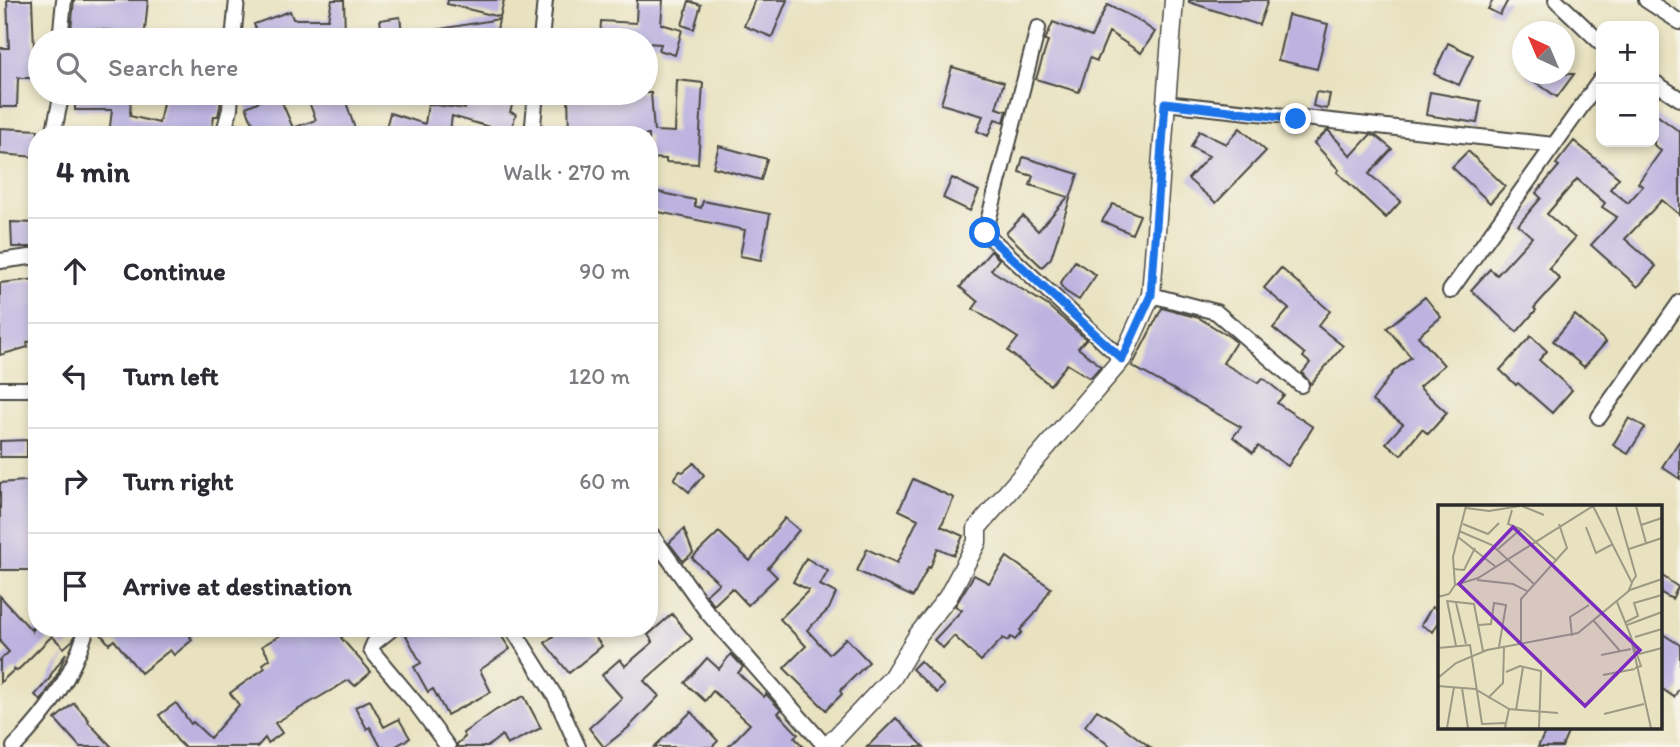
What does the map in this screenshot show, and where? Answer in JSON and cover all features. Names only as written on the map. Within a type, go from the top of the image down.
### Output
[{"type":"street","points":[[61,28],[64,0]]},
{"type":"street","points":[[234,28],[237,0]]},
{"type":"street","points":[[542,28],[545,0]]},
{"type":"street","points":[[658,544],[707,612],[826,747],[892,678],[918,635],[948,597],[976,542],[977,528],[1122,359],[1151,295],[1174,0]]},
{"type":"street","points":[[1556,0],[1596,38]]},
{"type":"street","points":[[1646,0],[1680,22]]},
{"type":"street","points":[[1038,28],[985,233],[1122,359]]},
{"type":"street","points":[[1450,291],[1597,84]]},
{"type":"street","points":[[1657,84],[1680,99]]},
{"type":"street","points":[[1165,103],[1554,145]]},
{"type":"street","points":[[55,126],[59,105]]},
{"type":"street","points":[[225,126],[230,105]]},
{"type":"street","points":[[533,126],[535,105]]},
{"type":"street","points":[[0,261],[28,257]]},
{"type":"street","points":[[1151,295],[1216,312],[1301,385]]},
{"type":"street","points":[[1599,417],[1680,302]]},
{"type":"street","points":[[0,389],[28,389]]},
{"type":"street","points":[[14,747],[62,690],[84,637]]},
{"type":"street","points":[[382,637],[371,650],[448,747]]},
{"type":"street","points":[[518,637],[555,696],[578,747]]},
{"type":"building","points":[[7,0],[32,0],[33,28],[28,28],[28,78],[18,78],[17,107],[0,107],[0,48],[9,48]]},
{"type":"building","points":[[74,0],[148,0],[145,28],[71,28]]},
{"type":"building","points":[[332,0],[344,0],[345,28],[256,28],[254,24],[290,11],[293,19],[328,19]]},
{"type":"building","points":[[448,0],[504,0],[500,17],[447,4]]},
{"type":"building","points":[[637,0],[663,0],[661,24],[682,30],[675,55],[659,50],[661,44],[658,44],[658,28],[601,28],[601,21],[636,23]]},
{"type":"building","points":[[755,0],[787,0],[772,37],[744,26]]},
{"type":"building","points":[[1189,0],[1268,0],[1259,25]]},
{"type":"building","points":[[1493,0],[1508,0],[1500,15],[1488,9]]},
{"type":"building","points":[[689,1],[701,5],[694,29],[682,25]]},
{"type":"building","points":[[1107,5],[1135,18],[1155,32],[1141,53],[1109,32],[1097,61],[1090,58],[1079,92],[1036,79],[1048,41],[1045,40],[1053,22],[1091,37]]},
{"type":"building","points":[[1288,15],[1328,24],[1317,69],[1278,60]]},
{"type":"building","points":[[400,17],[401,28],[381,28],[380,20]]},
{"type":"building","points":[[499,19],[497,28],[446,28]]},
{"type":"building","points":[[1448,43],[1473,55],[1459,85],[1434,74]]},
{"type":"building","points":[[952,67],[1004,82],[996,108],[1007,111],[1004,122],[995,119],[988,136],[977,131],[983,116],[941,104]]},
{"type":"building","points":[[677,80],[703,83],[698,164],[666,162],[666,159],[658,159],[658,131],[675,132]]},
{"type":"building","points":[[1538,84],[1567,84],[1557,97]]},
{"type":"building","points":[[1316,92],[1330,94],[1327,109],[1313,106]]},
{"type":"building","points":[[1430,92],[1481,101],[1477,123],[1426,115]]},
{"type":"building","points":[[75,105],[130,105],[130,116],[159,123],[163,105],[220,105],[212,126],[110,126],[112,110],[75,110]]},
{"type":"building","points":[[283,105],[292,126],[254,126],[246,107]]},
{"type":"building","points":[[310,105],[347,105],[354,126],[299,126],[316,120]]},
{"type":"building","points":[[428,105],[465,109],[466,105],[512,105],[510,112],[516,114],[512,126],[486,126],[452,116],[451,126],[386,126],[390,113],[425,124]]},
{"type":"building","points":[[568,105],[652,105],[654,126],[569,126]]},
{"type":"building","points":[[1659,117],[1680,132],[1680,215],[1662,200],[1625,239],[1656,266],[1638,287],[1591,245],[1617,217],[1602,207],[1605,203],[1577,179],[1547,214],[1575,238],[1549,268],[1560,279],[1517,332],[1471,290],[1490,269],[1497,275],[1532,237],[1518,225],[1541,198],[1536,193],[1559,166],[1556,164],[1574,141],[1619,178],[1610,189],[1628,203],[1643,186],[1638,183],[1661,151],[1656,147],[1659,147]]},
{"type":"building","points":[[0,128],[28,129],[28,156],[0,154]]},
{"type":"building","points":[[1240,128],[1266,151],[1216,203],[1188,179],[1209,156],[1191,147],[1199,131],[1226,144]]},
{"type":"building","points":[[1328,130],[1351,156],[1370,135],[1376,136],[1392,149],[1369,174],[1401,201],[1386,218],[1337,172],[1339,170],[1314,143]]},
{"type":"building","points":[[719,146],[767,159],[761,180],[713,167]]},
{"type":"building","points":[[1468,151],[1505,186],[1490,203],[1452,167]]},
{"type":"building","points":[[1023,157],[1078,174],[1051,258],[1042,267],[1006,233],[1023,216],[1038,231],[1068,197],[1030,185],[1033,176],[1019,172]]},
{"type":"building","points":[[952,178],[979,191],[970,211],[943,198]]},
{"type":"building","points":[[658,192],[695,200],[695,206],[701,208],[703,201],[770,214],[761,260],[740,256],[745,230],[658,212]]},
{"type":"building","points":[[1113,204],[1140,215],[1132,234],[1102,221]]},
{"type":"building","points":[[11,222],[28,223],[28,247],[12,247]]},
{"type":"building","points":[[991,251],[999,259],[991,270],[1047,305],[1086,339],[1078,348],[1101,366],[1090,378],[1067,364],[1050,385],[1008,351],[1018,338],[973,309],[978,302],[960,287]]},
{"type":"building","points":[[1075,261],[1096,275],[1079,300],[1065,291],[1060,284]]},
{"type":"building","points":[[1281,268],[1330,311],[1318,326],[1343,346],[1311,384],[1302,373],[1310,363],[1303,357],[1305,354],[1273,328],[1289,309],[1264,288]]},
{"type":"building","points":[[28,280],[28,347],[0,355],[0,283]]},
{"type":"building","points":[[1425,297],[1441,317],[1418,336],[1444,365],[1419,387],[1447,413],[1428,434],[1422,429],[1401,455],[1386,443],[1403,424],[1372,401],[1393,372],[1411,357],[1387,328]]},
{"type":"building","points":[[1162,308],[1199,318],[1230,337],[1236,342],[1223,363],[1258,383],[1263,378],[1284,395],[1277,403],[1313,427],[1288,466],[1258,446],[1253,453],[1233,437],[1241,427],[1132,366]]},
{"type":"building","points":[[1575,315],[1606,342],[1584,367],[1553,341]]},
{"type":"building","points":[[1531,336],[1547,351],[1539,360],[1572,390],[1552,413],[1500,370]]},
{"type":"building","points":[[1629,418],[1645,427],[1628,454],[1613,445]]},
{"type":"building","points":[[27,440],[27,457],[0,457],[0,441]]},
{"type":"building","points":[[1680,440],[1680,479],[1662,467]]},
{"type":"building","points":[[694,463],[704,475],[689,492],[674,479],[680,471],[683,472]]},
{"type":"building","points":[[913,479],[954,498],[941,526],[963,536],[954,555],[938,548],[913,597],[857,571],[867,549],[897,563],[918,519],[899,510]]},
{"type":"building","points":[[28,481],[28,570],[0,570],[0,483]]},
{"type":"building","points":[[785,518],[799,530],[768,568],[777,577],[748,605],[732,588],[714,605],[706,595],[719,583],[692,558],[719,532],[750,561]]},
{"type":"building","points":[[684,529],[693,553],[683,561],[669,543]]},
{"type":"building","points":[[1007,557],[1051,588],[1034,615],[1015,640],[1011,637],[1007,641],[1003,638],[981,661],[954,636],[943,648],[934,640],[962,610],[955,606],[974,575],[989,583]]},
{"type":"building","points":[[806,558],[828,571],[820,585],[836,593],[829,609],[807,630],[829,654],[846,638],[869,662],[840,691],[842,694],[826,710],[784,668],[806,646],[780,619],[809,590],[793,582]]},
{"type":"building","points":[[1662,576],[1678,587],[1672,599],[1662,594]]},
{"type":"building","points":[[0,596],[28,627],[28,637],[51,637],[17,671],[15,669],[0,683],[0,660],[9,652],[0,642]]},
{"type":"building","points":[[1432,607],[1438,611],[1438,623],[1433,632],[1421,625]]},
{"type":"building","points":[[672,614],[692,639],[644,681],[659,696],[628,728],[604,747],[589,728],[622,698],[602,675],[620,659],[625,666],[653,642],[649,637],[658,637],[658,626]]},
{"type":"building","points":[[1662,634],[1680,645],[1680,687],[1674,697],[1662,689]]},
{"type":"building","points":[[53,637],[74,637],[64,648]]},
{"type":"building","points":[[103,637],[190,637],[192,640],[174,655],[170,650],[141,673],[114,640],[109,644]]},
{"type":"building","points":[[278,637],[342,637],[371,672],[355,686],[349,680],[275,723],[282,733],[268,743],[265,738],[257,747],[184,747],[159,715],[176,703],[191,724],[193,722],[210,738],[239,705],[230,693],[265,668],[263,664],[270,659],[262,646]]},
{"type":"building","points":[[407,637],[502,637],[510,649],[480,670],[491,692],[447,715],[433,689],[428,692],[414,667],[421,663]]},
{"type":"building","points":[[552,637],[595,637],[602,646],[569,673],[545,643]]},
{"type":"building","points":[[66,653],[58,673],[41,701],[35,695],[51,677]]},
{"type":"building","points":[[731,654],[743,667],[738,673],[764,697],[766,694],[781,710],[778,713],[798,734],[794,737],[804,747],[728,747],[750,724],[713,691],[705,701],[685,683],[707,658],[719,669]]},
{"type":"building","points":[[920,661],[944,685],[937,693],[912,669]]},
{"type":"building","points":[[524,696],[541,728],[507,745],[502,735],[487,747],[457,747],[465,737],[463,733],[496,710]]},
{"type":"building","points":[[370,700],[384,727],[399,719],[410,738],[394,747],[381,747],[355,707]]},
{"type":"building","points":[[74,703],[112,747],[80,747],[55,719]]},
{"type":"building","points":[[1097,710],[1150,747],[1111,747],[1085,726]]},
{"type":"building","points":[[691,712],[718,741],[712,747],[654,747]]},
{"type":"building","points":[[896,718],[924,747],[867,747]]},
{"type":"building","points":[[1546,730],[1569,730],[1562,747],[1538,747]]},
{"type":"route","points":[[985,233],[1122,359],[1151,295],[1165,103],[1296,119]]}]
